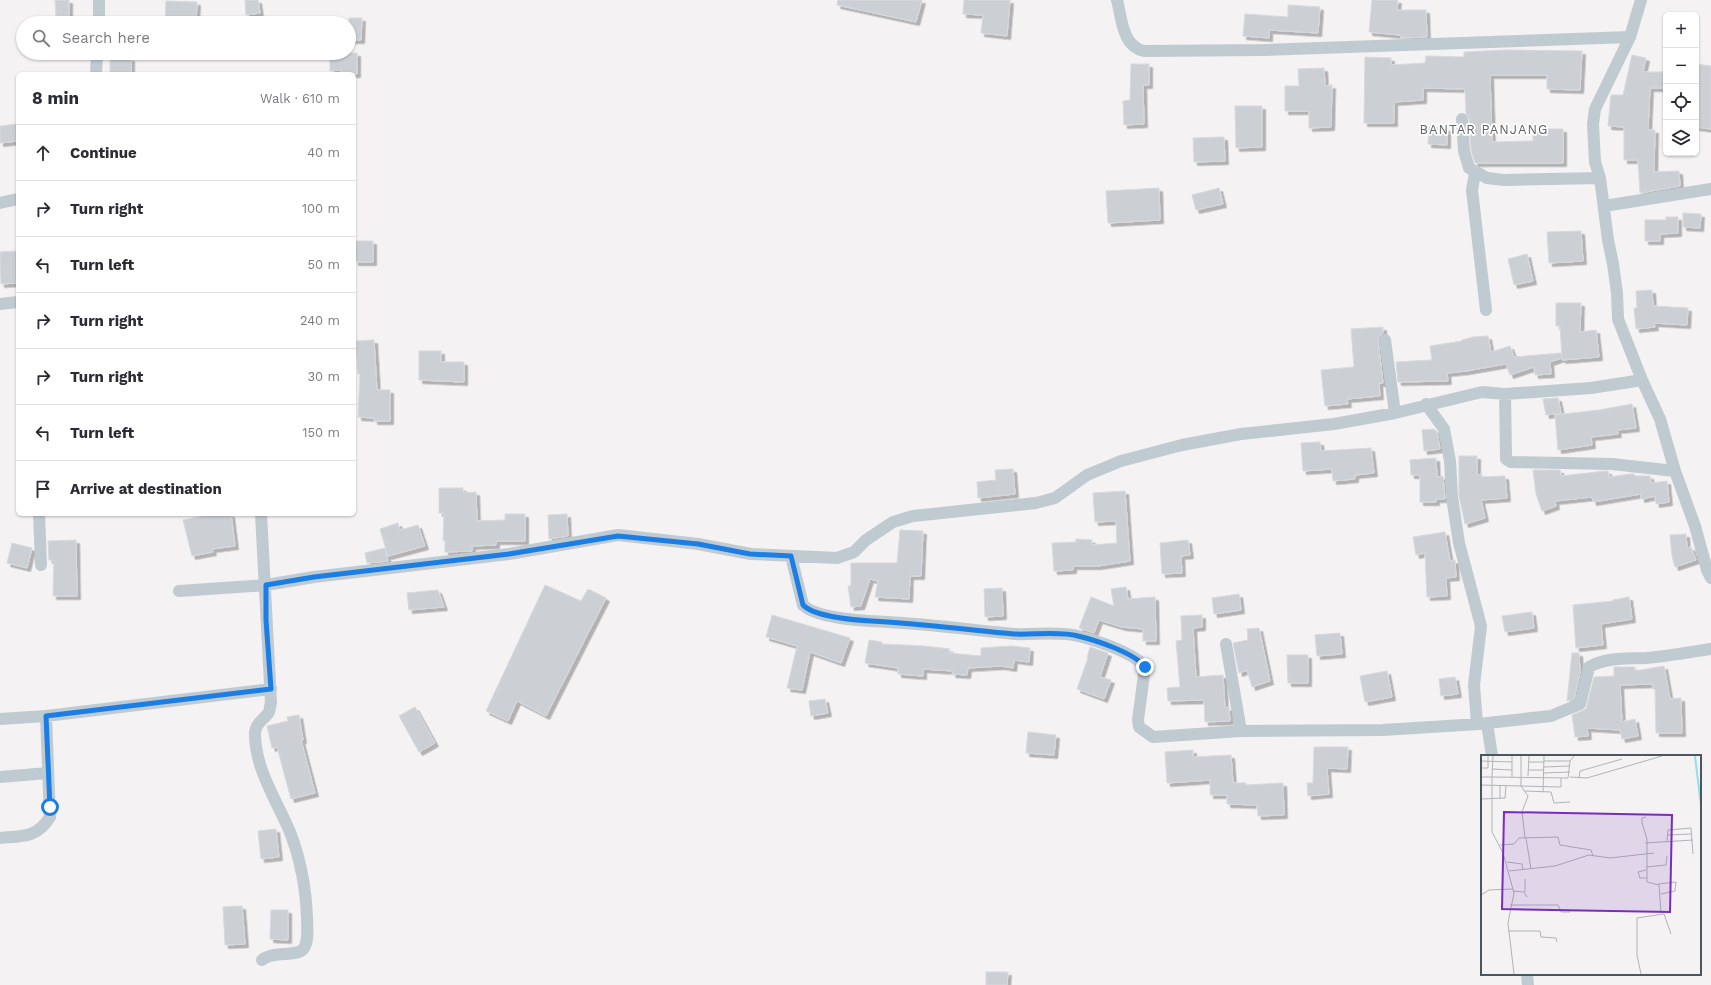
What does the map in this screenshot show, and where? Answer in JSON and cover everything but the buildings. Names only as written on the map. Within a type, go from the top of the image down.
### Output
[{"type":"street","points":[[99,0],[99,16]]},
{"type":"street","points":[[1117,0],[1128,41],[1137,49],[1144,51],[1264,50],[1630,37]]},
{"type":"street","points":[[1641,0],[1630,37],[1595,110],[1593,124],[1595,162],[1600,178],[1617,293],[1618,319],[1642,380],[1660,419],[1675,471],[1687,501],[1707,570],[1711,578]]},
{"type":"street","points":[[96,60],[96,72]]},
{"type":"street","points":[[1462,119],[1464,151],[1469,168],[1475,173],[1487,178],[1504,180],[1600,178]]},
{"type":"street","points":[[1475,173],[1472,190],[1486,310]]},
{"type":"street","points":[[1604,206],[1711,189]]},
{"type":"street","points":[[0,203],[16,199]]},
{"type":"street","points":[[0,304],[16,302]]},
{"type":"street","points":[[1385,340],[1394,413]]},
{"type":"street","points":[[179,591],[266,585],[314,577],[509,554],[618,536],[690,543],[750,554],[837,558],[854,552],[866,540],[893,522],[913,516],[1036,503],[1056,498],[1087,475],[1120,461],[1147,453],[1241,434],[1334,424],[1394,413],[1426,404],[1482,392],[1505,394],[1591,388],[1642,380]]},
{"type":"street","points":[[1505,394],[1506,459],[1511,462],[1612,464],[1675,471]]},
{"type":"street","points":[[1426,404],[1444,429],[1450,461],[1452,497],[1459,542],[1481,626],[1474,685],[1482,724],[1492,755]]},
{"type":"street","points":[[39,516],[41,565]]},
{"type":"street","points":[[261,516],[271,689],[268,712],[257,725],[255,733],[258,759],[290,834],[306,896],[307,937],[303,950],[298,953],[267,956],[262,960]]},
{"type":"street","points":[[791,556],[803,605],[814,613],[862,621],[925,624],[1015,634],[1076,635],[1132,655],[1141,661],[1145,667],[1138,720],[1139,727],[1154,737],[1241,731],[1383,730],[1482,724],[1551,716],[1577,706],[1582,700],[1589,667],[1598,662],[1647,658],[1711,649]]},
{"type":"street","points":[[1226,644],[1241,731]]},
{"type":"street","points":[[0,719],[46,716],[271,689]]},
{"type":"street","points":[[0,838],[30,835],[44,827],[50,817],[46,716]]},
{"type":"street","points":[[0,777],[48,773]]},
{"type":"street","points":[[1527,975],[1528,985]]},
{"type":"district","name":"BANTAR PANJANG","points":[[1484,129]]},
{"type":"route","points":[[50,807],[46,716],[271,689],[266,620],[266,585],[314,577],[509,554],[618,536],[698,544],[750,554],[791,556],[803,605],[807,610],[814,613],[862,621],[925,624],[1015,634],[1076,635],[1132,655],[1141,661],[1145,667]]}]
